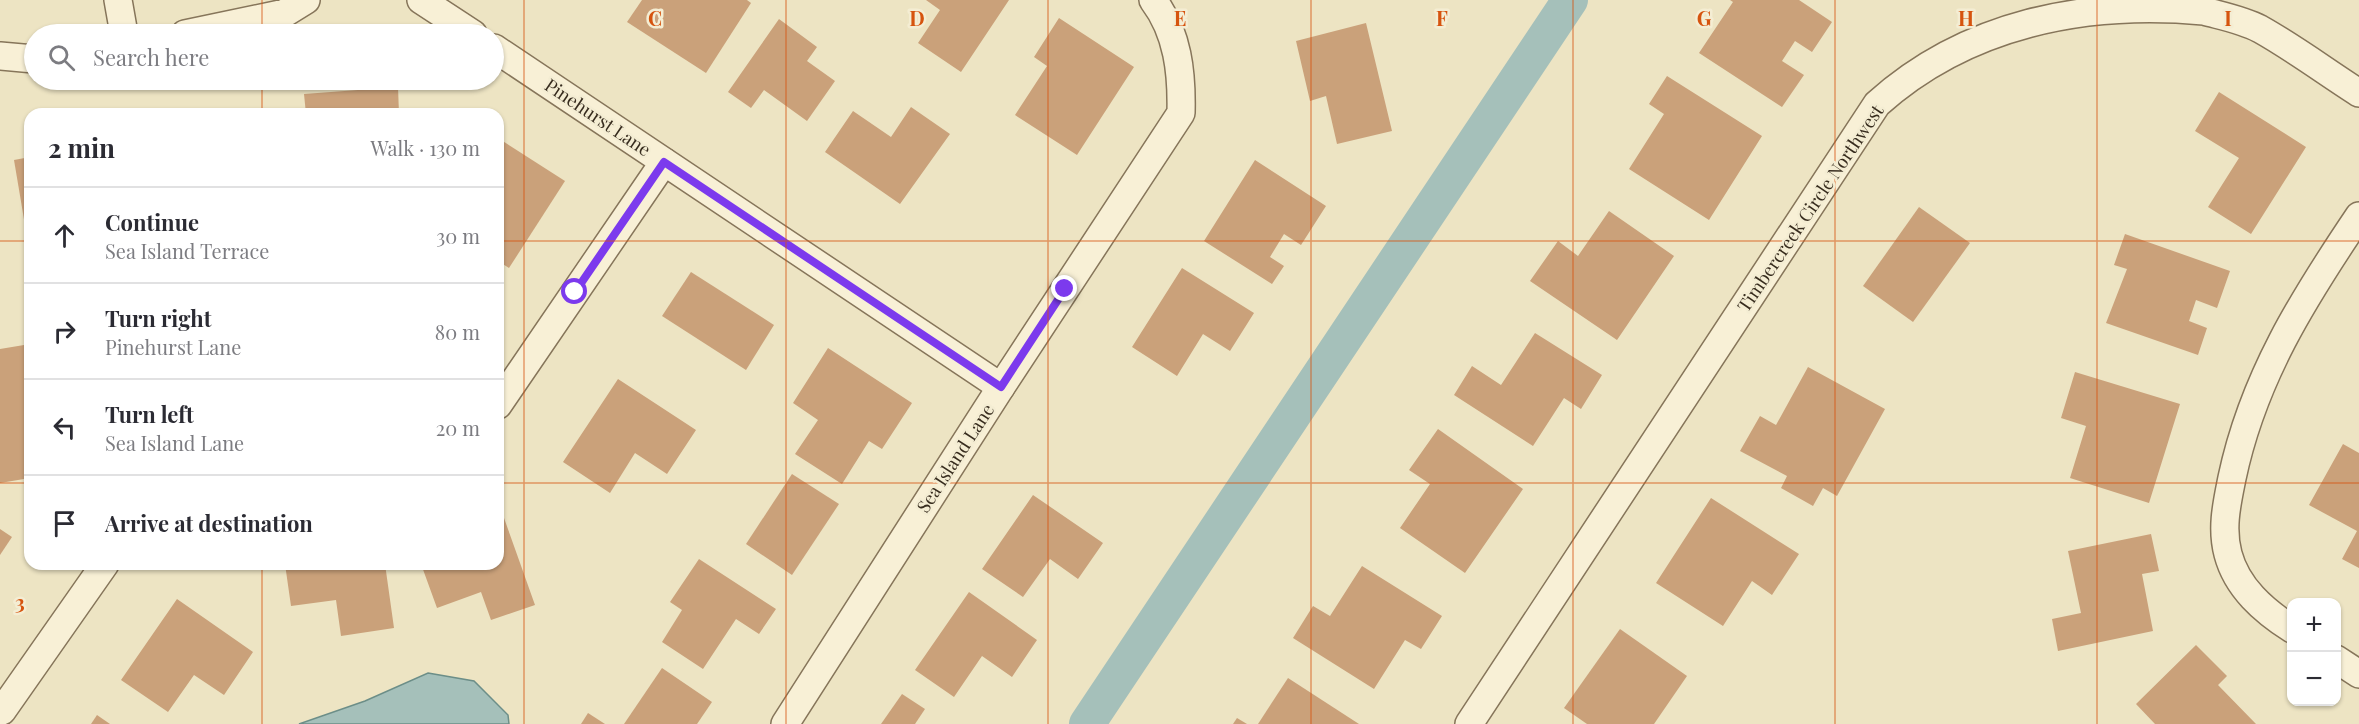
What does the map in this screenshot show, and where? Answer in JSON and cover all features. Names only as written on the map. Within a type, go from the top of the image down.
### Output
[{"type":"street","points":[[118,0],[122,24]]},
{"type":"street","points":[[234,24],[285,14],[306,0]]},
{"type":"street","points":[[421,0],[458,24]]},
{"type":"street","name":"Sea Island Lane","points":[[785,724],[1001,387],[1181,113],[1182,78],[1175,42],[1153,0]]},
{"type":"street","name":"Timbercreek Circle Northwest","points":[[1469,724],[1877,104],[1928,62],[1965,40],[2024,16],[2089,3],[2156,3],[2188,8],[2259,29],[2359,93]]},
{"type":"street","name":"Pinehurst Lane","points":[[504,55],[1001,387]]},
{"type":"street","points":[[0,56],[24,58]]},
{"type":"street","points":[[504,396],[664,162]]},
{"type":"street","points":[[2287,626],[2270,615],[2244,589],[2228,555],[2224,518],[2238,449],[2260,385],[2289,324],[2359,216]]},
{"type":"street","points":[[2,711],[101,570]]},
{"type":"street","points":[[2341,662],[2359,674]]},
{"type":"water","points":[[428,673],[474,681],[508,715],[509,724],[299,724],[365,701]]},
{"type":"building","points":[[642,0],[747,0],[751,3],[706,73],[627,22]]},
{"type":"building","points":[[926,0],[1009,0],[961,72],[918,43],[940,10]]},
{"type":"building","points":[[1730,0],[1799,0],[1832,22],[1812,52],[1795,41],[1782,61],[1804,75],[1782,107],[1699,53],[1733,2]]},
{"type":"building","points":[[1059,18],[1134,67],[1077,155],[1015,115],[1047,66],[1034,57]]},
{"type":"building","points":[[779,19],[817,47],[807,61],[835,81],[807,121],[764,90],[751,108],[728,92]]},
{"type":"building","points":[[1366,23],[1392,131],[1337,144],[1326,96],[1310,101],[1296,41]]},
{"type":"building","points":[[1667,76],[1762,136],[1709,220],[1629,169],[1664,114],[1649,104]]},
{"type":"building","points":[[398,90],[399,108],[305,108],[304,94]]},
{"type":"building","points":[[2219,92],[2306,147],[2251,234],[2208,207],[2239,158],[2195,131]]},
{"type":"building","points":[[911,107],[950,134],[900,204],[825,152],[853,111],[891,137]]},
{"type":"building","points":[[504,142],[565,181],[509,268],[504,265]]},
{"type":"building","points":[[24,158],[24,219],[14,160]]},
{"type":"building","points":[[1255,160],[1326,206],[1301,245],[1284,234],[1270,257],[1284,266],[1272,284],[1204,241]]},
{"type":"building","points":[[1919,207],[1970,243],[1913,322],[1863,286]]},
{"type":"building","points":[[1609,211],[1674,256],[1617,340],[1530,281],[1558,241],[1578,256]]},
{"type":"building","points":[[2125,234],[2230,271],[2217,308],[2196,300],[2189,321],[2207,328],[2198,355],[2106,323],[2127,269],[2114,265]]},
{"type":"building","points":[[1182,268],[1254,313],[1230,351],[1203,334],[1177,376],[1132,347]]},
{"type":"building","points":[[691,272],[774,325],[746,370],[662,316]]},
{"type":"building","points":[[1535,333],[1602,375],[1581,409],[1564,398],[1533,446],[1454,395],[1472,366],[1501,385]]},
{"type":"building","points":[[24,345],[24,479],[0,483],[0,349]]},
{"type":"building","points":[[828,348],[912,403],[882,449],[869,441],[842,484],[795,454],[818,420],[793,403]]},
{"type":"building","points":[[1808,367],[1885,409],[1837,496],[1823,488],[1813,506],[1781,488],[1787,476],[1740,451],[1760,416],[1776,425]]},
{"type":"building","points":[[2075,372],[2180,404],[2149,503],[2070,478],[2086,426],[2061,418]]},
{"type":"building","points":[[618,379],[696,430],[667,474],[635,453],[610,493],[563,462]]},
{"type":"building","points":[[1438,429],[1523,489],[1465,573],[1400,528],[1430,484],[1409,470]]},
{"type":"building","points":[[2343,444],[2359,453],[2359,568],[2342,559],[2357,531],[2309,505]]},
{"type":"building","points":[[792,474],[839,504],[792,575],[746,544]]},
{"type":"building","points":[[1033,495],[1103,543],[1078,579],[1050,559],[1023,597],[982,569]]},
{"type":"building","points":[[1711,498],[1799,554],[1772,595],[1752,581],[1723,626],[1656,583]]},
{"type":"building","points":[[504,518],[535,605],[491,620],[481,592],[437,608],[423,570],[504,570]]},
{"type":"building","points":[[0,529],[12,537],[0,555]]},
{"type":"building","points":[[2151,534],[2159,571],[2142,574],[2153,631],[2058,651],[2052,619],[2081,613],[2068,551]]},
{"type":"building","points":[[699,559],[776,609],[759,634],[736,619],[703,669],[662,642],[682,610],[670,602]]},
{"type":"building","points":[[1362,566],[1442,616],[1421,649],[1405,640],[1374,689],[1293,638],[1313,606],[1330,616]]},
{"type":"building","points":[[286,570],[386,570],[394,628],[341,636],[336,600],[291,606]]},
{"type":"building","points":[[969,592],[1037,640],[1012,677],[982,656],[954,697],[915,670]]},
{"type":"building","points":[[177,599],[253,652],[224,695],[194,675],[168,712],[121,680]]},
{"type":"building","points":[[1620,629],[1687,676],[1654,724],[1587,724],[1564,708]]},
{"type":"building","points":[[2196,645],[2227,676],[2218,685],[2256,724],[2155,724],[2136,704]]},
{"type":"building","points":[[662,668],[712,702],[697,724],[624,724]]},
{"type":"building","points":[[1288,678],[1359,724],[1258,724]]},
{"type":"building","points":[[902,694],[925,709],[915,724],[881,724]]},
{"type":"building","points":[[588,713],[605,724],[581,724]]},
{"type":"building","points":[[97,715],[110,724],[91,724]]},
{"type":"building","points":[[1237,718],[1247,724],[1233,724]]},
{"type":"waterway","points":[[1087,724],[1570,0]]},
{"type":"route","points":[[575,292],[664,162],[1001,387],[1065,289]]}]
